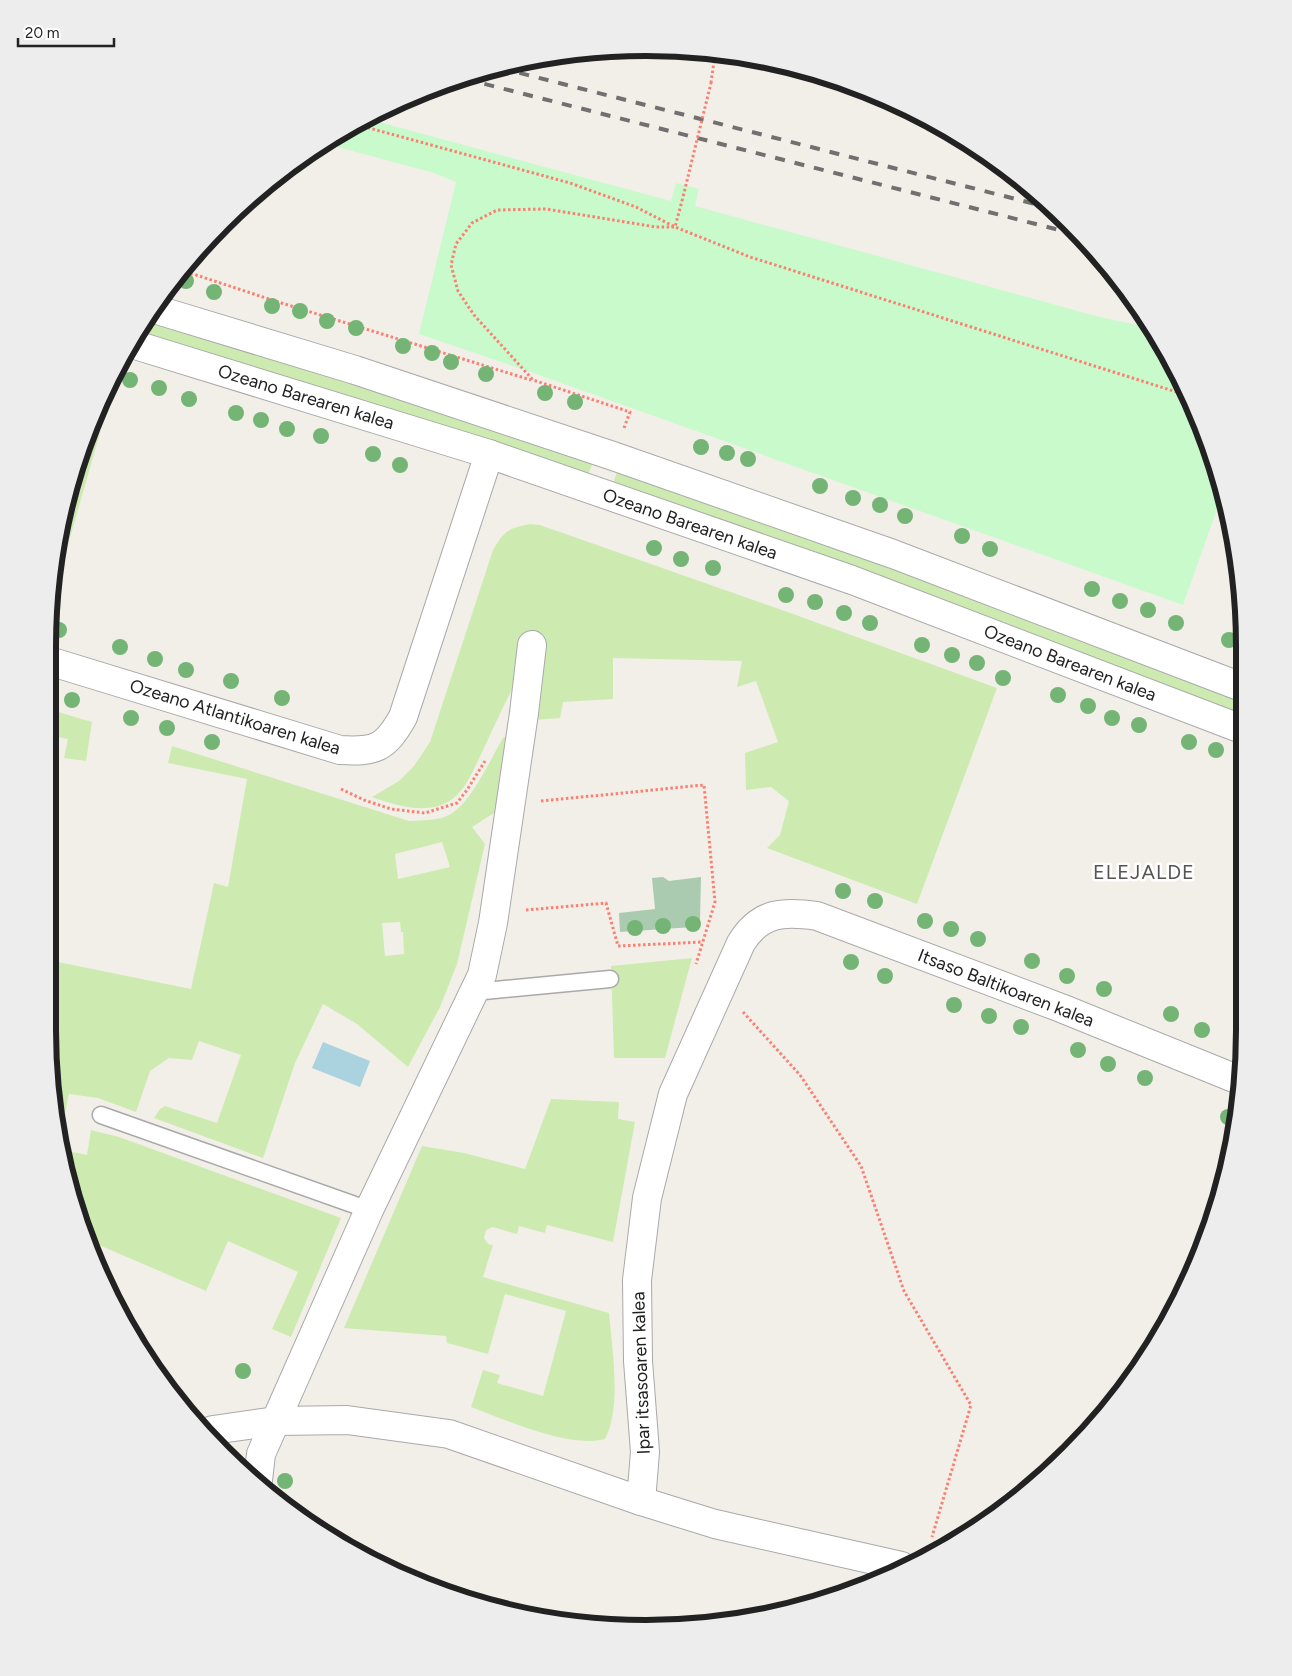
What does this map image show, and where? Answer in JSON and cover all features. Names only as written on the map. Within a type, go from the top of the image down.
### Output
[{"type":"street","points":[[160,312],[355,370],[613,456],[893,554],[1236,685]]},
{"type":"street","name":"Ozeano Barearen kalea","points":[[138,346],[489,454],[852,580],[1236,727]]},
{"type":"street","name":"Ozeano Atlantikoaren kalea","points":[[56,663],[340,750],[361,752],[376,748],[388,740],[403,718],[489,454]]},
{"type":"street","points":[[259,1474],[261,1454],[369,1210],[482,975],[495,913],[532,645]]},
{"type":"street","name":"Itsaso Baltikoaren kalea","points":[[769,916],[786,913],[817,916],[1060,1008],[1233,1078]]},
{"type":"street","name":"Ipar itsasoaren kalea","points":[[641,1501],[645,1452],[638,1361],[637,1280],[647,1198],[673,1094],[741,943],[747,932],[769,916]]},
{"type":"street","points":[[213,1430],[276,1421],[346,1420],[450,1434],[641,1501],[715,1524],[895,1565]]},
{"type":"lane","points":[[474,992],[610,979]]},
{"type":"lane","points":[[101,1115],[369,1210]]},
{"type":"path","points":[[675,227],[711,83],[713,60]]},
{"type":"path","points":[[366,127],[570,183],[636,207],[675,227],[750,257],[1178,393]]},
{"type":"path","points":[[533,380],[474,316],[458,291],[451,265],[456,244],[472,223],[497,210],[546,209],[656,227],[675,227]]},
{"type":"path","points":[[190,273],[630,412],[613,456]]},
{"type":"path","points":[[341,788],[364,800],[391,809],[425,813],[456,803],[467,790],[486,760]]},
{"type":"path","points":[[511,804],[704,785],[715,902],[695,967]]},
{"type":"path","points":[[495,913],[606,903],[618,946],[703,942]]},
{"type":"path","points":[[739,1007],[800,1075],[861,1166],[904,1291],[971,1405],[932,1537]]},
{"type":"green space","points":[[377,121],[671,201],[676,183],[699,189],[695,206],[1100,317],[1141,326],[1157,351],[1191,420],[1218,505],[1183,605],[419,334],[456,182],[434,173],[334,146]]},
{"type":"green space","points":[[155,320],[594,459],[587,478],[144,337]]},
{"type":"green space","points":[[108,404],[61,569],[76,493]]},
{"type":"green space","points":[[619,466],[1236,696],[1236,717],[613,484]]},
{"type":"green space","points":[[530,524],[540,525],[997,688],[917,904],[767,848],[780,835],[789,801],[771,787],[746,790],[745,753],[778,742],[756,681],[737,687],[742,661],[613,658],[613,699],[563,702],[560,718],[534,720],[519,675],[472,773],[457,795],[448,802],[426,808],[393,804],[372,797],[399,781],[414,766],[430,742],[493,550],[500,538],[508,531]]},
{"type":"green space","points":[[56,711],[92,722],[86,761],[64,758],[68,739],[56,737]]},
{"type":"green space","points":[[508,735],[497,811],[472,827],[485,844],[457,964],[440,1007],[408,1067],[357,1024],[323,1004],[295,1063],[263,1158],[154,1118],[160,1109],[165,1106],[217,1123],[241,1055],[199,1041],[192,1060],[169,1058],[150,1071],[136,1112],[98,1098],[69,1094],[63,1120],[56,1030],[56,962],[191,989],[214,883],[228,887],[247,779],[168,763],[172,746],[409,821],[430,820],[451,814],[466,800],[503,738]],"holes":[[[442,842],[450,867],[398,879],[395,854]],[[400,922],[401,932],[403,932],[404,954],[385,956],[382,923]]]},
{"type":"green space","points":[[663,877],[669,881],[701,877],[700,920],[693,927],[620,932],[619,913],[655,909],[652,878]]},
{"type":"green space","points":[[692,958],[665,1058],[614,1058],[611,966]]},
{"type":"green space","points":[[551,1099],[619,1102],[618,1119],[635,1122],[613,1242],[547,1225],[545,1233],[519,1226],[517,1234],[493,1227],[486,1230],[484,1238],[488,1244],[493,1245],[483,1277],[609,1313],[614,1360],[615,1395],[610,1426],[605,1439],[590,1441],[556,1437],[471,1407],[483,1370],[500,1375],[497,1383],[543,1396],[566,1311],[505,1294],[488,1354],[447,1343],[446,1336],[344,1328],[422,1146],[464,1153],[525,1169]]},
{"type":"green space","points":[[91,1130],[119,1137],[341,1218],[291,1337],[272,1329],[298,1272],[228,1241],[206,1291],[97,1244],[76,1183],[69,1151],[87,1155]]},
{"type":"water","points":[[323,1042],[370,1061],[360,1087],[312,1068]]},
{"type":"railway","points":[[514,72],[1036,204]]},
{"type":"railway","points":[[476,82],[1065,232]]},
{"type":"district","name":"ELEJALDE","points":[[1144,872]]}]
